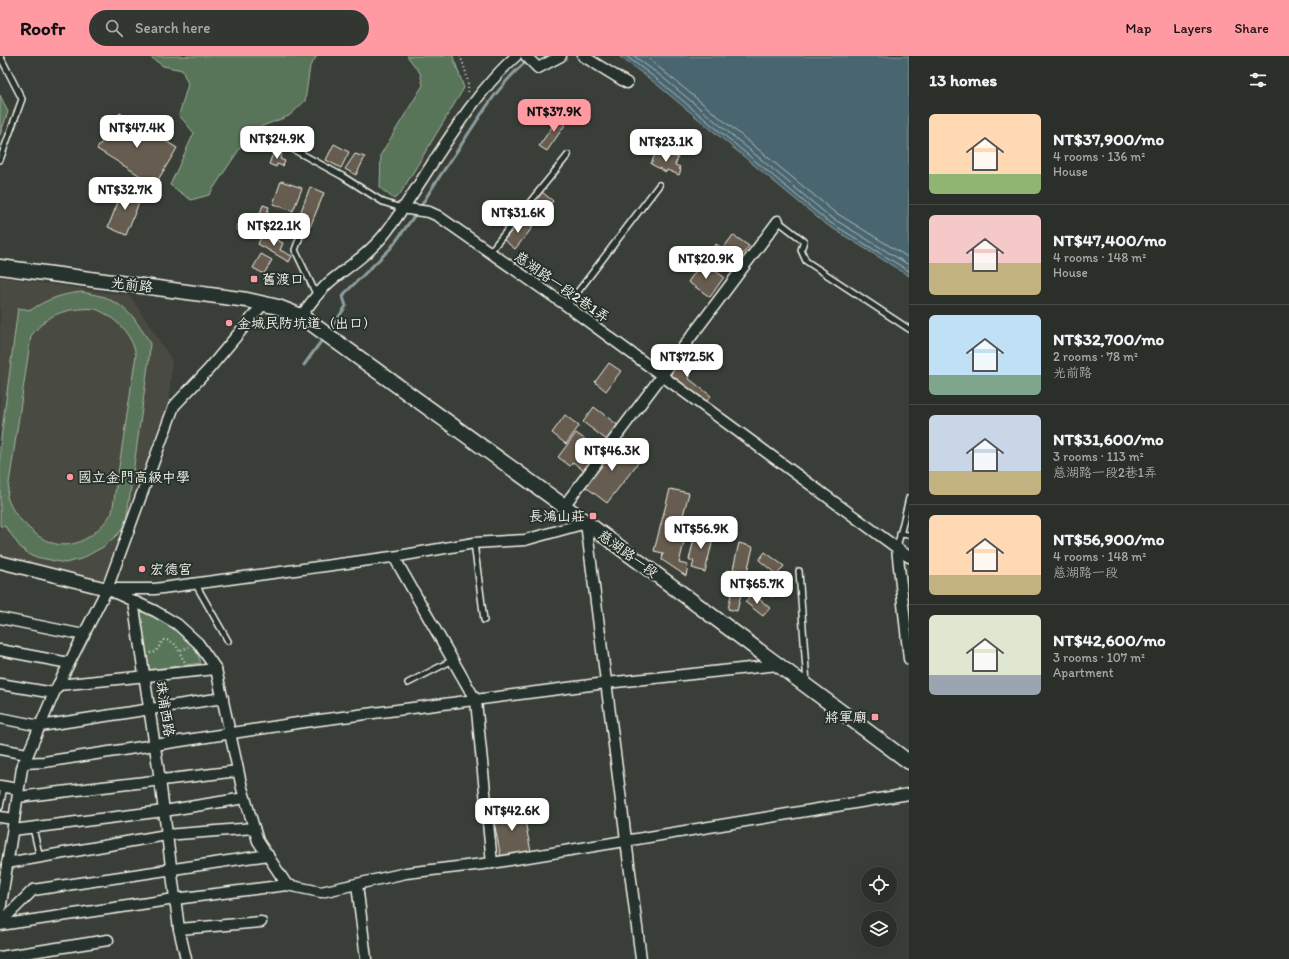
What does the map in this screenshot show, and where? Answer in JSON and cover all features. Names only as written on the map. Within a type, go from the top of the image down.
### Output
[{"type":"main road","name":"光前路","points":[[0,267],[264,303]]},
{"type":"main road","name":"慈湖路一段","points":[[264,303],[301,316],[564,506],[909,762]]},
{"type":"street","points":[[301,316],[333,279],[374,246],[405,208],[467,113],[492,81],[516,56]]},
{"type":"street","points":[[526,56],[539,68],[561,56]]},
{"type":"street","points":[[583,56],[627,83]]},
{"type":"street","name":"慈湖路一段2巷1弄","points":[[405,208],[423,211],[438,216],[567,306],[909,557]]},
{"type":"street","points":[[564,506],[778,222]]},
{"type":"street","points":[[0,911],[2,877],[7,863],[5,849],[13,830],[18,793],[25,759],[56,689],[107,589],[174,406],[209,369],[264,303]]},
{"type":"street","points":[[107,589],[155,589],[394,557],[474,543],[525,540],[586,523],[641,959]]},
{"type":"street","points":[[897,548],[909,659]]},
{"type":"street","points":[[394,557],[476,701],[492,863]]},
{"type":"street","points":[[0,562],[107,589],[177,624],[198,643],[216,669],[238,771],[258,841],[287,884]]},
{"type":"street","name":"珠浦西路","points":[[133,601],[160,780],[179,929],[186,959]]},
{"type":"street","points":[[0,618],[84,635]]},
{"type":"street","points":[[0,650],[69,663]]},
{"type":"street","points":[[0,749],[25,759],[44,762],[230,732],[606,684],[778,665]]},
{"type":"street","points":[[0,684],[56,689],[144,676],[216,669]]},
{"type":"street","points":[[0,718],[40,726],[223,698]]},
{"type":"street","points":[[2,786],[18,793],[238,771]]},
{"type":"street","points":[[0,924],[287,884],[321,892],[406,873],[492,863],[909,794]]},
{"type":"street","points":[[13,830],[164,811],[245,798]]},
{"type":"street","points":[[0,817],[14,820]]},
{"type":"street","points":[[7,863],[166,836],[254,828]]},
{"type":"street","points":[[0,924],[33,890],[171,868],[268,855]]},
{"type":"street","points":[[358,884],[366,959]]},
{"type":"street","points":[[179,929],[261,922]]},
{"type":"street","points":[[0,957],[108,940]]},
{"type":"lane","points":[[0,56],[22,98],[0,160]]},
{"type":"lane","points":[[278,141],[336,172],[383,202],[405,208]]},
{"type":"lane","points":[[490,253],[568,155]]},
{"type":"lane","points":[[567,306],[658,185]]},
{"type":"lane","points":[[778,222],[804,241],[801,250],[806,261],[909,329]]},
{"type":"lane","points":[[301,234],[295,250],[317,296]]},
{"type":"lane","points":[[897,548],[909,498]]},
{"type":"lane","points":[[900,534],[909,535]]},
{"type":"lane","points":[[474,543],[484,620]]},
{"type":"lane","points":[[799,571],[808,687]]},
{"type":"lane","points":[[195,583],[228,641]]},
{"type":"lane","points":[[408,683],[453,660]]},
{"type":"lane","points":[[0,807],[2,786]]},
{"type":"lane","points":[[33,828],[40,858]]},
{"type":"path","points":[[460,56],[469,85],[467,113]]},
{"type":"path","points":[[146,654],[156,652],[163,640],[169,640],[181,650],[183,658],[187,664]]},
{"type":"shaded area","name":"國立金門高級中學","points":[[0,277],[130,296],[172,360],[169,399],[103,580],[0,555]]},
{"type":"green space","points":[[149,56],[317,56],[310,66],[305,101],[289,116],[252,130],[209,195],[191,200],[170,185],[194,133],[179,115],[188,84],[182,70],[163,66]]},
{"type":"green space","points":[[407,56],[453,56],[464,88],[400,194],[394,199],[380,188],[381,154],[423,85],[420,73]]},
{"type":"green space","points":[[0,95],[8,112],[0,135]]},
{"type":"green space","points":[[82,292],[105,297],[121,306],[133,317],[150,342],[149,359],[126,523],[117,535],[103,547],[81,559],[65,563],[31,556],[20,547],[6,527],[0,526],[0,446],[18,308],[31,310],[49,300]],"holes":[[[95,309],[109,316],[116,321],[127,334],[136,355],[112,513],[94,533],[74,544],[64,545],[53,543],[42,538],[30,529],[16,514],[7,497],[31,336],[41,325],[52,317],[71,310]]]},
{"type":"green space","points":[[138,609],[170,626],[193,643],[201,663],[148,670]]},
{"type":"water","points":[[619,56],[909,56],[909,276],[824,223],[655,83]]},
{"type":"building","points":[[120,113],[177,148],[155,185],[97,149]]},
{"type":"building","points":[[568,114],[571,116],[547,151],[539,146],[556,121],[558,123],[561,118],[564,120]]},
{"type":"building","points":[[334,144],[349,152],[341,168],[326,160]]},
{"type":"building","points":[[659,150],[678,158],[675,165],[680,167],[679,169],[681,170],[679,175],[667,170],[666,172],[651,164],[655,154],[657,155]]},
{"type":"building","points":[[274,151],[282,154],[280,159],[285,161],[283,166],[277,164],[276,167],[269,164]]},
{"type":"building","points":[[355,154],[365,157],[356,175],[345,169]]},
{"type":"building","points":[[281,181],[302,188],[293,211],[273,204]]},
{"type":"building","points":[[124,187],[142,195],[126,235],[108,227]]},
{"type":"building","points":[[310,187],[324,193],[310,227],[297,222]]},
{"type":"building","points":[[542,192],[553,201],[535,223],[524,214]]},
{"type":"building","points":[[263,205],[269,207],[264,221],[258,219]]},
{"type":"building","points":[[522,218],[533,227],[515,249],[504,240]]},
{"type":"building","points":[[239,223],[251,229],[248,234],[236,229]]},
{"type":"building","points":[[263,233],[283,243],[280,250],[292,256],[289,262],[258,244]]},
{"type":"building","points":[[733,235],[749,246],[737,262],[722,250]]},
{"type":"building","points":[[716,244],[722,248],[717,255],[711,251]]},
{"type":"building","points":[[261,254],[272,260],[264,274],[253,268]]},
{"type":"building","points":[[702,262],[724,277],[710,297],[688,282]]},
{"type":"building","points":[[682,354],[686,358],[684,361],[689,364],[684,370],[690,375],[688,378],[711,396],[706,402],[668,373]]},
{"type":"building","points":[[609,363],[621,371],[606,391],[595,382]]},
{"type":"building","points":[[594,407],[619,426],[607,440],[583,422]]},
{"type":"building","points":[[565,415],[579,426],[566,444],[552,433]]},
{"type":"building","points":[[576,433],[600,450],[584,471],[573,462],[570,466],[558,457]]},
{"type":"building","points":[[617,440],[641,459],[607,503],[582,484]]},
{"type":"building","points":[[670,489],[689,493],[681,523],[690,525],[688,534],[686,534],[679,563],[688,565],[686,576],[662,560],[663,553],[654,551]]},
{"type":"building","points":[[696,531],[714,535],[705,572],[692,568],[694,561],[689,560]]},
{"type":"building","points":[[739,543],[753,547],[747,572],[733,569]]},
{"type":"building","points":[[765,552],[784,566],[777,575],[759,560]]},
{"type":"building","points":[[727,570],[746,574],[737,611],[728,609],[732,590],[723,588]]},
{"type":"building","points":[[760,574],[779,589],[772,597],[754,583]]},
{"type":"building","points":[[752,593],[770,608],[763,616],[745,602]]},
{"type":"building","points":[[522,805],[531,852],[501,858],[492,811]]},
{"type":"waterway","points":[[420,208],[491,100],[511,76],[533,56]]},
{"type":"waterway","points":[[334,324],[346,306],[343,297],[345,293],[391,248],[417,212]]},
{"type":"waterway","points":[[304,365],[322,340]]},
{"type":"place","name":"舊渡口","points":[[254,279]]},
{"type":"place","name":"金城民防坑道（出口）","points":[[229,323]]},
{"type":"place","name":"國立金門高級中學","points":[[70,477]]},
{"type":"place","name":"長鴻山莊","points":[[593,516]]},
{"type":"place","name":"宏德宮","points":[[142,569]]},
{"type":"place","name":"將軍廟","points":[[875,717]]}]
